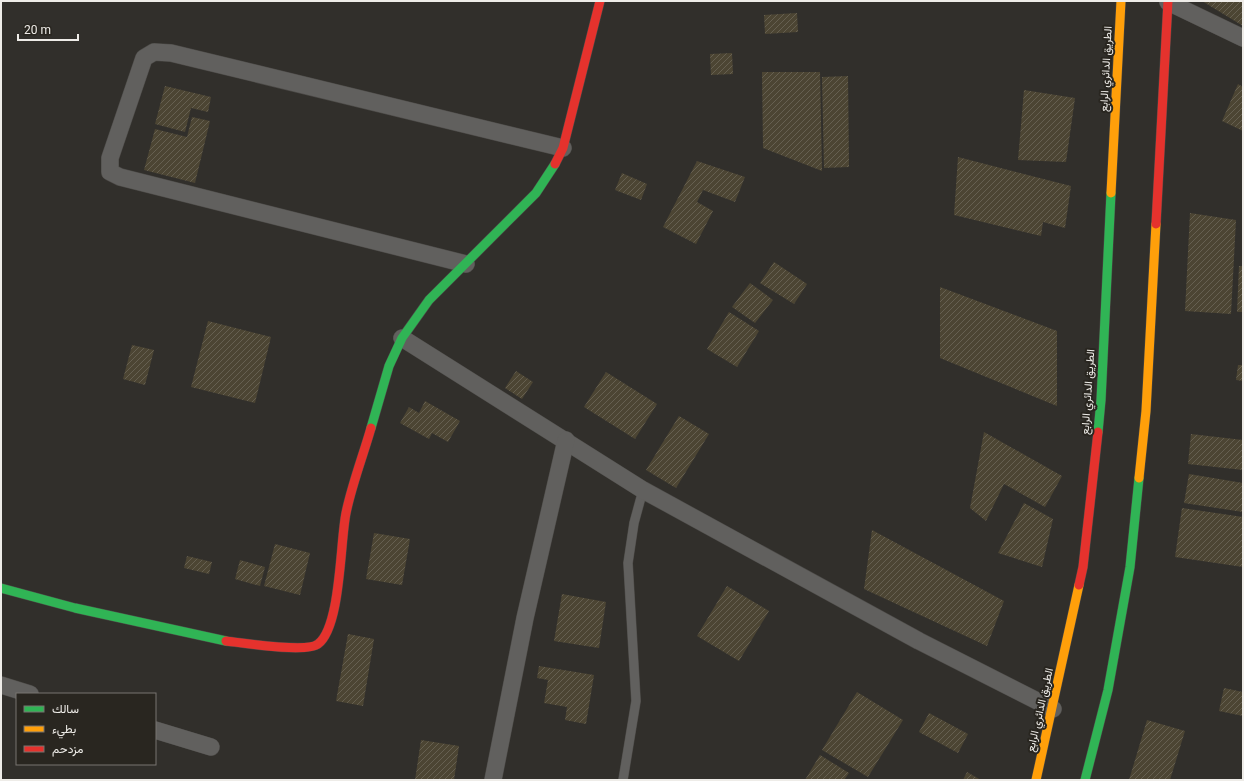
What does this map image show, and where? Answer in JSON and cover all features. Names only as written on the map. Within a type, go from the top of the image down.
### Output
[{"type":"main road","points":[[1,588],[75,608],[217,640],[305,650],[318,645],[327,634],[334,611],[346,512],[389,366],[402,338],[429,300],[536,193],[552,170],[563,148],[600,1]]},
{"type":"main road","name":"الطريق الدائري الرابع","points":[[1036,780],[1054,709],[1083,567],[1101,400],[1121,1]]},
{"type":"main road","points":[[1085,780],[1108,690],[1130,567],[1146,411],[1168,1]]},
{"type":"street","points":[[1168,1],[1243,38]]},
{"type":"street","points":[[466,264],[120,177],[110,172],[110,158],[144,58],[154,52],[171,54],[563,148]]},
{"type":"street","points":[[402,338],[566,440],[643,490],[919,641],[1054,709]]},
{"type":"street","points":[[493,780],[525,618],[566,440]]},
{"type":"street","points":[[1,686],[26,693]]},
{"type":"street","points":[[156,730],[212,747]]},
{"type":"lane","points":[[623,780],[636,701],[628,563],[634,524],[643,490]]},
{"type":"building","points":[[1202,1],[1243,1],[1243,26]]},
{"type":"building","points":[[797,13],[798,32],[765,34],[764,15]]},
{"type":"building","points":[[732,53],[733,74],[711,75],[710,54]]},
{"type":"building","points":[[762,72],[820,72],[822,171],[763,148]]},
{"type":"building","points":[[848,76],[849,167],[824,168],[822,77]]},
{"type":"building","points":[[1238,84],[1243,87],[1243,131],[1222,121]]},
{"type":"building","points":[[165,86],[211,97],[208,112],[191,108],[185,132],[155,124]]},
{"type":"building","points":[[1024,90],[1075,98],[1066,162],[1018,160]]},
{"type":"building","points":[[192,117],[210,121],[195,183],[144,170],[155,129],[187,137]]},
{"type":"building","points":[[958,157],[1071,186],[1065,228],[1043,222],[1041,236],[954,215]]},
{"type":"building","points":[[697,161],[745,177],[735,202],[703,190],[697,202],[713,211],[696,244],[663,227]]},
{"type":"building","points":[[622,173],[647,184],[641,200],[615,190]]},
{"type":"building","points":[[1190,213],[1236,220],[1231,314],[1185,311]]},
{"type":"building","points":[[774,262],[807,284],[794,304],[760,283]]},
{"type":"building","points":[[1239,266],[1243,266],[1243,312],[1237,312]]},
{"type":"building","points":[[750,283],[773,300],[755,323],[732,307]]},
{"type":"building","points":[[940,287],[1057,331],[1057,406],[940,358]]},
{"type":"building","points":[[729,312],[759,331],[737,367],[707,349]]},
{"type":"building","points":[[208,321],[271,337],[255,403],[191,387]]},
{"type":"building","points":[[132,345],[154,350],[145,385],[123,379]]},
{"type":"building","points":[[1238,365],[1243,365],[1243,381],[1236,380]]},
{"type":"building","points":[[516,371],[533,382],[522,399],[505,388]]},
{"type":"building","points":[[606,372],[657,404],[635,439],[584,407]]},
{"type":"building","points":[[425,401],[460,421],[448,442],[432,433],[429,439],[400,423],[409,407],[419,413]]},
{"type":"building","points":[[679,416],[709,434],[676,488],[646,470]]},
{"type":"building","points":[[984,432],[1062,476],[1045,507],[1004,484],[986,521],[970,508]]},
{"type":"building","points":[[1191,434],[1243,440],[1243,470],[1188,464]]},
{"type":"building","points":[[1189,474],[1243,483],[1243,512],[1184,503]]},
{"type":"building","points":[[1024,503],[1053,519],[1042,567],[998,553]]},
{"type":"building","points":[[1182,508],[1243,517],[1243,567],[1175,557]]},
{"type":"building","points":[[872,530],[1004,601],[987,646],[864,589]]},
{"type":"building","points":[[374,533],[410,539],[402,585],[366,579]]},
{"type":"building","points":[[275,544],[310,553],[300,595],[264,586]]},
{"type":"building","points":[[187,556],[212,562],[209,574],[184,568]]},
{"type":"building","points":[[240,560],[265,567],[260,586],[235,579]]},
{"type":"building","points":[[727,586],[769,611],[739,661],[697,636]]},
{"type":"building","points":[[562,594],[606,602],[599,648],[554,641]]},
{"type":"building","points":[[348,634],[374,639],[363,706],[336,701]]},
{"type":"building","points":[[539,666],[594,675],[586,724],[565,720],[567,707],[544,703],[548,680],[537,678]]},
{"type":"building","points":[[1224,688],[1243,692],[1243,716],[1219,711]]},
{"type":"building","points":[[857,692],[903,720],[868,777],[822,750]]},
{"type":"building","points":[[929,713],[968,734],[958,753],[919,732]]},
{"type":"building","points":[[1147,720],[1185,731],[1170,780],[1129,780]]},
{"type":"building","points":[[421,740],[459,746],[454,780],[415,780]]},
{"type":"building","points":[[820,755],[849,773],[844,780],[805,780]]},
{"type":"building","points":[[967,772],[981,780],[963,780]]},
{"type":"traffic: fast","points":[[371,428],[389,366],[402,338],[429,300],[536,193],[555,164]]},
{"type":"traffic: fast","points":[[1098,432],[1101,400],[1111,193]]},
{"type":"traffic: fast","points":[[1085,780],[1108,690],[1130,567],[1139,478]]},
{"type":"traffic: fast","points":[[1,588],[75,608],[226,641]]},
{"type":"traffic: slow","points":[[1111,193],[1121,1]]},
{"type":"traffic: slow","points":[[1139,478],[1146,411],[1156,224]]},
{"type":"traffic: slow","points":[[1036,780],[1079,585]]},
{"type":"traffic: jam","points":[[555,164],[563,148],[600,1]]},
{"type":"traffic: jam","points":[[1156,224],[1168,1]]},
{"type":"traffic: jam","points":[[226,641],[274,647],[301,648],[312,647],[318,644],[326,635],[335,603],[348,502],[371,428]]},
{"type":"traffic: jam","points":[[1079,585],[1083,567],[1098,432]]}]
